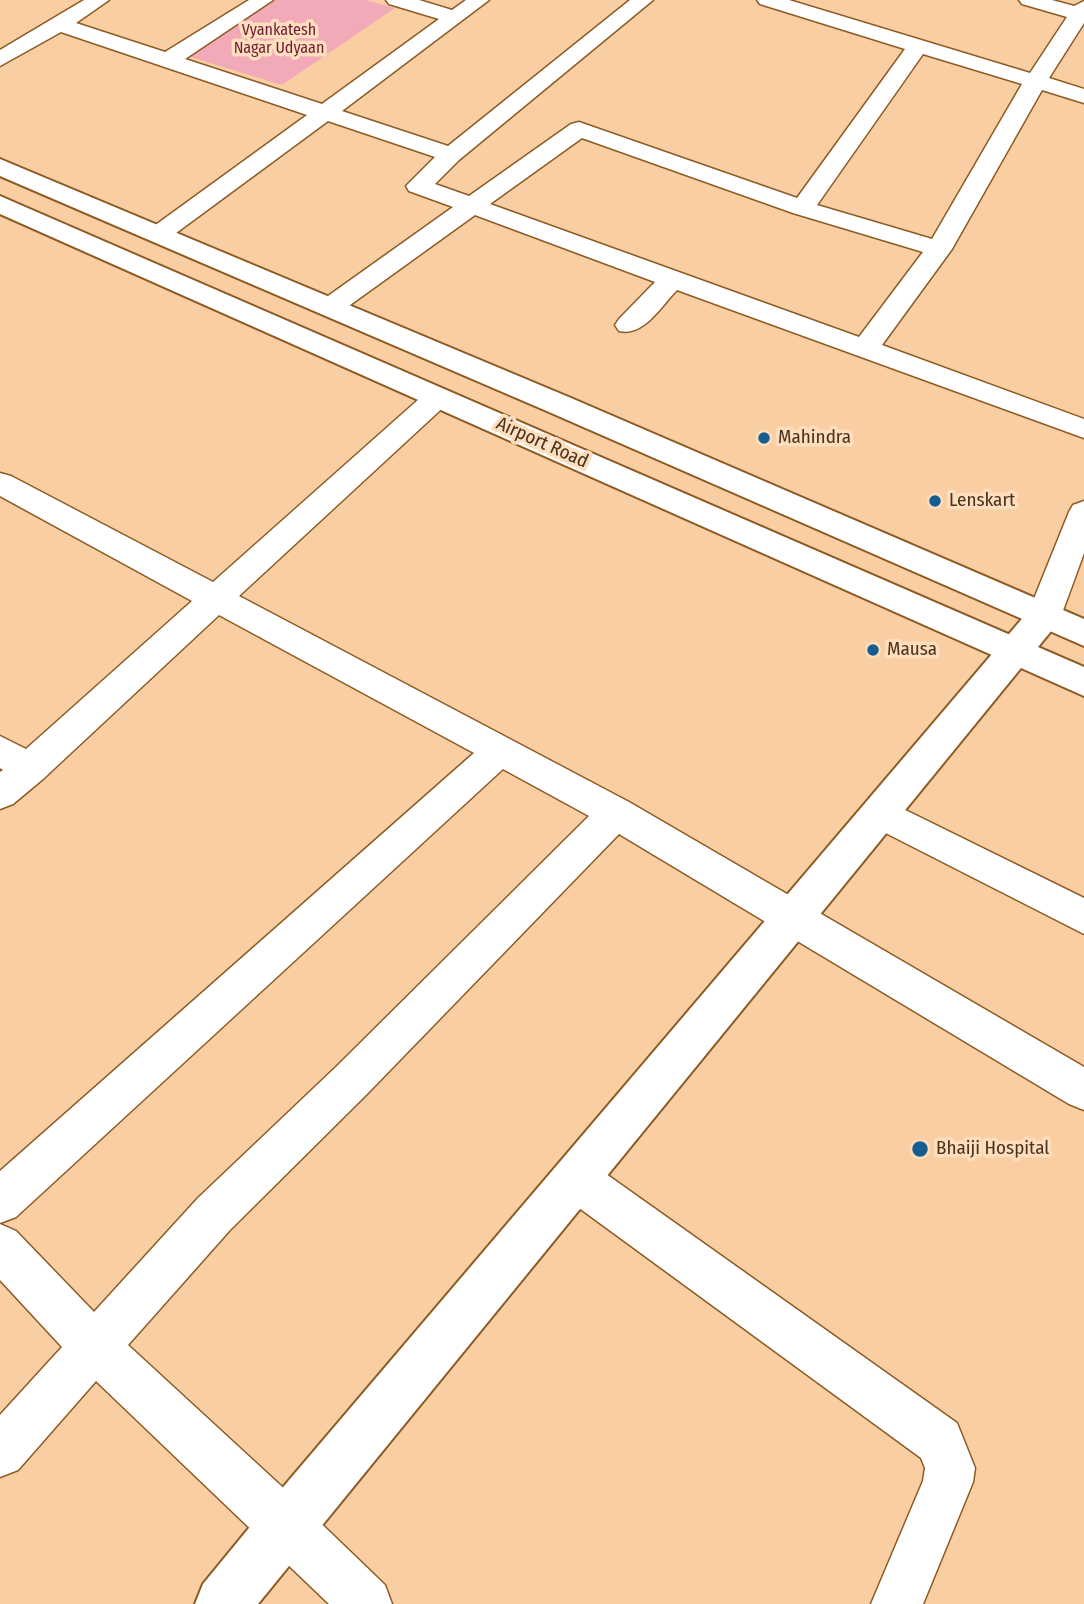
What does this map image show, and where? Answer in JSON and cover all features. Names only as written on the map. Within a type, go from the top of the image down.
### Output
[{"type":"main road","points":[[0,167],[1084,633]]},
{"type":"main road","name":"Airport Road","points":[[0,204],[1084,682]]},
{"type":"main road","points":[[223,1604],[1044,616]]},
{"type":"street","points":[[0,59],[99,0]]},
{"type":"street","points":[[168,60],[263,0]]},
{"type":"street","points":[[396,0],[455,17]]},
{"type":"street","points":[[159,234],[479,0]]},
{"type":"street","points":[[643,0],[451,155],[418,186],[1084,429]]},
{"type":"street","points":[[767,0],[1084,96]]},
{"type":"street","points":[[864,350],[939,249],[1035,82],[1082,10],[1029,0]]},
{"type":"street","points":[[59,24],[451,155]]},
{"type":"street","points":[[802,208],[917,47]]},
{"type":"street","points":[[330,307],[579,129],[802,208],[939,249]]},
{"type":"street","points":[[629,324],[672,279]]},
{"type":"street","points":[[0,794],[213,598],[438,397]]},
{"type":"street","points":[[0,483],[616,813],[1084,1090]]},
{"type":"street","points":[[1044,616],[1084,512]]},
{"type":"street","points":[[0,750],[30,769]]},
{"type":"street","points":[[0,1200],[500,751]]},
{"type":"street","points":[[0,1452],[214,1214],[352,1080],[616,813]]},
{"type":"street","points":[[881,813],[1084,917]]},
{"type":"street","points":[[576,1179],[939,1441],[950,1468],[947,1482],[897,1604]]},
{"type":"street","points":[[0,1247],[95,1347],[286,1525],[366,1604]]},
{"type":"green space","name":"Vyankatesh Nagar Udyaan","points":[[269,0],[366,0],[395,8],[282,85],[184,55]]},
{"type":"place","name":"Mahindra","points":[[764,438]]},
{"type":"place","name":"Lenskart","points":[[935,501]]},
{"type":"place","name":"Mausa","points":[[873,650]]},
{"type":"place","name":"Bhaiji Hospital","points":[[920,1149]]}]
